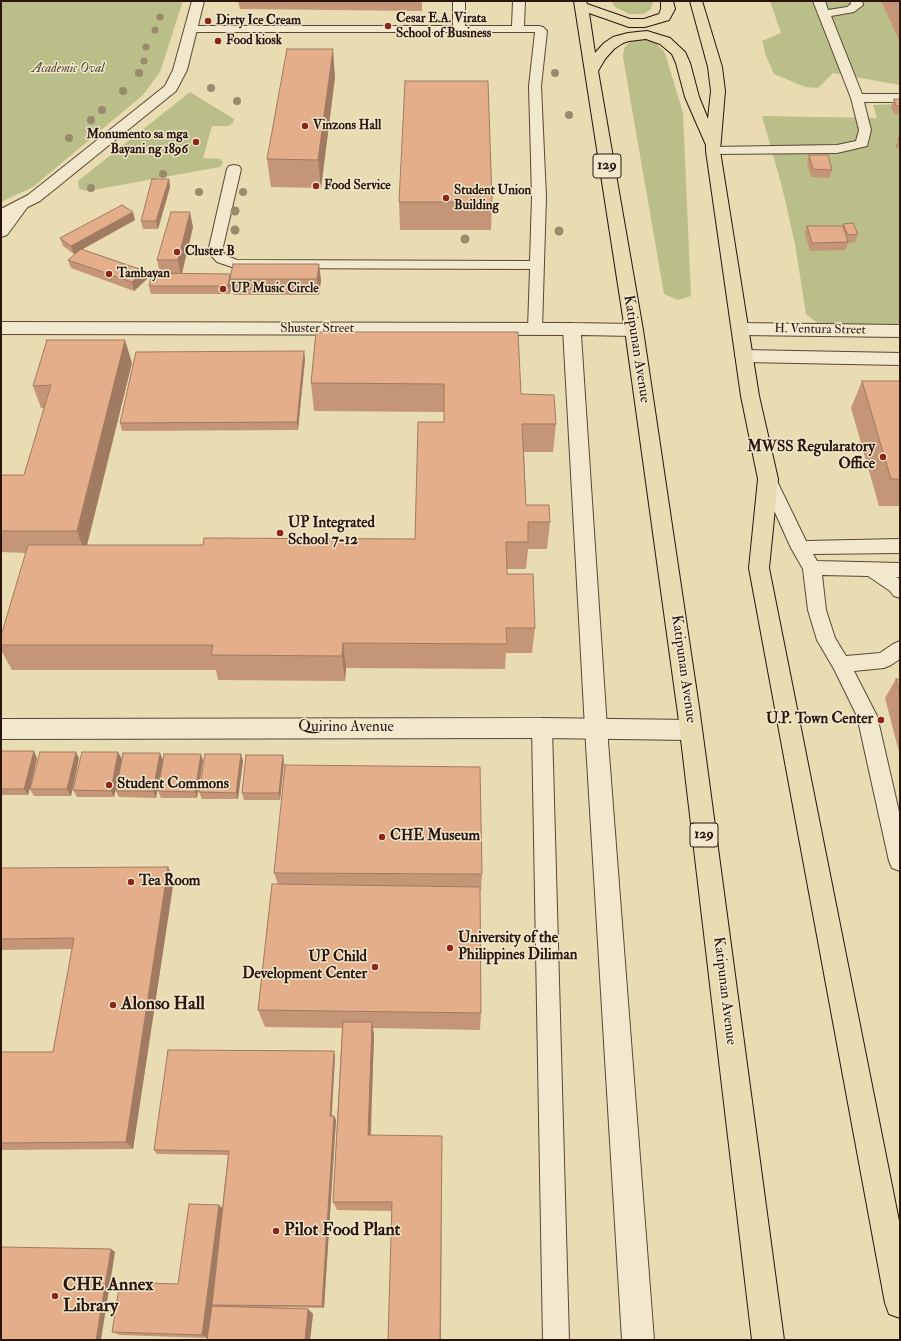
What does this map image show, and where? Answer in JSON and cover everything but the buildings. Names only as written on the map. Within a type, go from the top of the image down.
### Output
[{"type":"main road","points":[[580,4],[621,21],[629,23],[645,23],[664,17],[668,9],[667,1]]},
{"type":"main road","points":[[696,1],[715,67],[718,91],[713,148]]},
{"type":"main road","name":"Katipunan Avenue","points":[[580,4],[634,330],[691,730],[768,1340]]},
{"type":"main road","points":[[592,70],[599,57],[609,46],[618,40],[633,36],[646,35],[665,41],[678,52],[683,63],[692,97],[713,148],[750,396],[768,479],[759,568],[900,1304]]},
{"type":"street","points":[[1,215],[34,198],[171,88],[180,70],[198,1]]},
{"type":"street","points":[[1,232],[21,205]]},
{"type":"street","name":"Shuster Street","points":[[1,328],[634,330]]},
{"type":"street","name":"H. Ventura Street","points":[[741,329],[900,332]]},
{"type":"street","points":[[572,330],[596,728],[638,1340]]},
{"type":"street","name":"H. Ventura Street","points":[[744,356],[900,359]]},
{"type":"street","name":"Quirino Avenue","points":[[1,729],[596,728],[691,730]]},
{"type":"lane","points":[[459,1],[459,29]]},
{"type":"lane","points":[[518,29],[519,1]]},
{"type":"lane","points":[[713,148],[837,149],[862,143],[865,130],[857,98],[819,1]]},
{"type":"lane","points":[[824,14],[850,10],[857,5],[856,1]]},
{"type":"lane","points":[[191,29],[536,29],[541,31],[535,86],[538,197],[535,329]]},
{"type":"lane","points":[[857,98],[900,98]]},
{"type":"lane","points":[[234,169],[216,252],[222,259],[235,264],[536,265]]},
{"type":"lane","points":[[768,479],[800,548],[812,568],[818,610],[826,640],[867,716],[900,861]]},
{"type":"lane","points":[[800,548],[900,546]]},
{"type":"lane","points":[[812,568],[872,570],[899,583]]},
{"type":"lane","points":[[840,664],[884,660],[900,649]]},
{"type":"lane","points":[[542,728],[556,1340]]},
{"type":"green space","name":"Academic Oval","points":[[1,1],[183,1],[160,72],[143,95],[33,187],[1,202]]},
{"type":"green space","points":[[611,1],[653,1],[651,9],[644,14],[629,14],[615,7]]},
{"type":"green space","points":[[770,1],[881,1],[900,43],[900,85],[833,73],[818,88],[805,87],[774,74],[766,56],[762,41],[781,33]]},
{"type":"green space","points":[[642,39],[656,43],[665,53],[683,113],[691,296],[678,300],[664,294],[623,57],[624,48],[630,42]]},
{"type":"green space","points":[[190,92],[234,119],[233,123],[229,126],[212,126],[203,158],[221,159],[223,163],[220,167],[88,191],[79,189],[78,181]]},
{"type":"green space","points":[[900,104],[900,326],[820,325],[806,314],[795,244],[782,187],[762,116],[877,118],[873,105]]},
{"type":"place","name":"Dirty Ice Cream","points":[[208,21]]},
{"type":"place","name":"Cesar E.A. Virata School of Business","points":[[388,26]]},
{"type":"place","name":"Food kiosk","points":[[218,41]]},
{"type":"place","name":"Vinzons Hall","points":[[305,126]]},
{"type":"place","name":"Monumento sa mga Bayani ng 1896","points":[[196,142]]},
{"type":"place","name":"Food Service","points":[[316,186]]},
{"type":"place","name":"Student Union Building","points":[[446,198]]},
{"type":"place","name":"Cluster B","points":[[177,252]]},
{"type":"place","name":"Tambayan","points":[[109,274]]},
{"type":"place","name":"UP Music Circle","points":[[223,289]]},
{"type":"place","name":"MWSS Regularatory Office","points":[[883,457]]},
{"type":"place","name":"UP Integrated School 7-12","points":[[280,533]]},
{"type":"place","name":"U.P. Town Center","points":[[881,720]]},
{"type":"place","name":"Student Commons","points":[[109,785]]},
{"type":"place","name":"CHE Museum","points":[[382,837]]},
{"type":"place","name":"Tea Room","points":[[131,882]]},
{"type":"place","name":"University of the Philippines Diliman","points":[[450,948]]},
{"type":"place","name":"UP Child Development Center","points":[[375,967]]},
{"type":"place","name":"Alonso Hall","points":[[113,1005]]},
{"type":"place","name":"Pilot Food Plant","points":[[276,1231]]},
{"type":"place","name":"CHE Annex Library","points":[[55,1296]]}]
